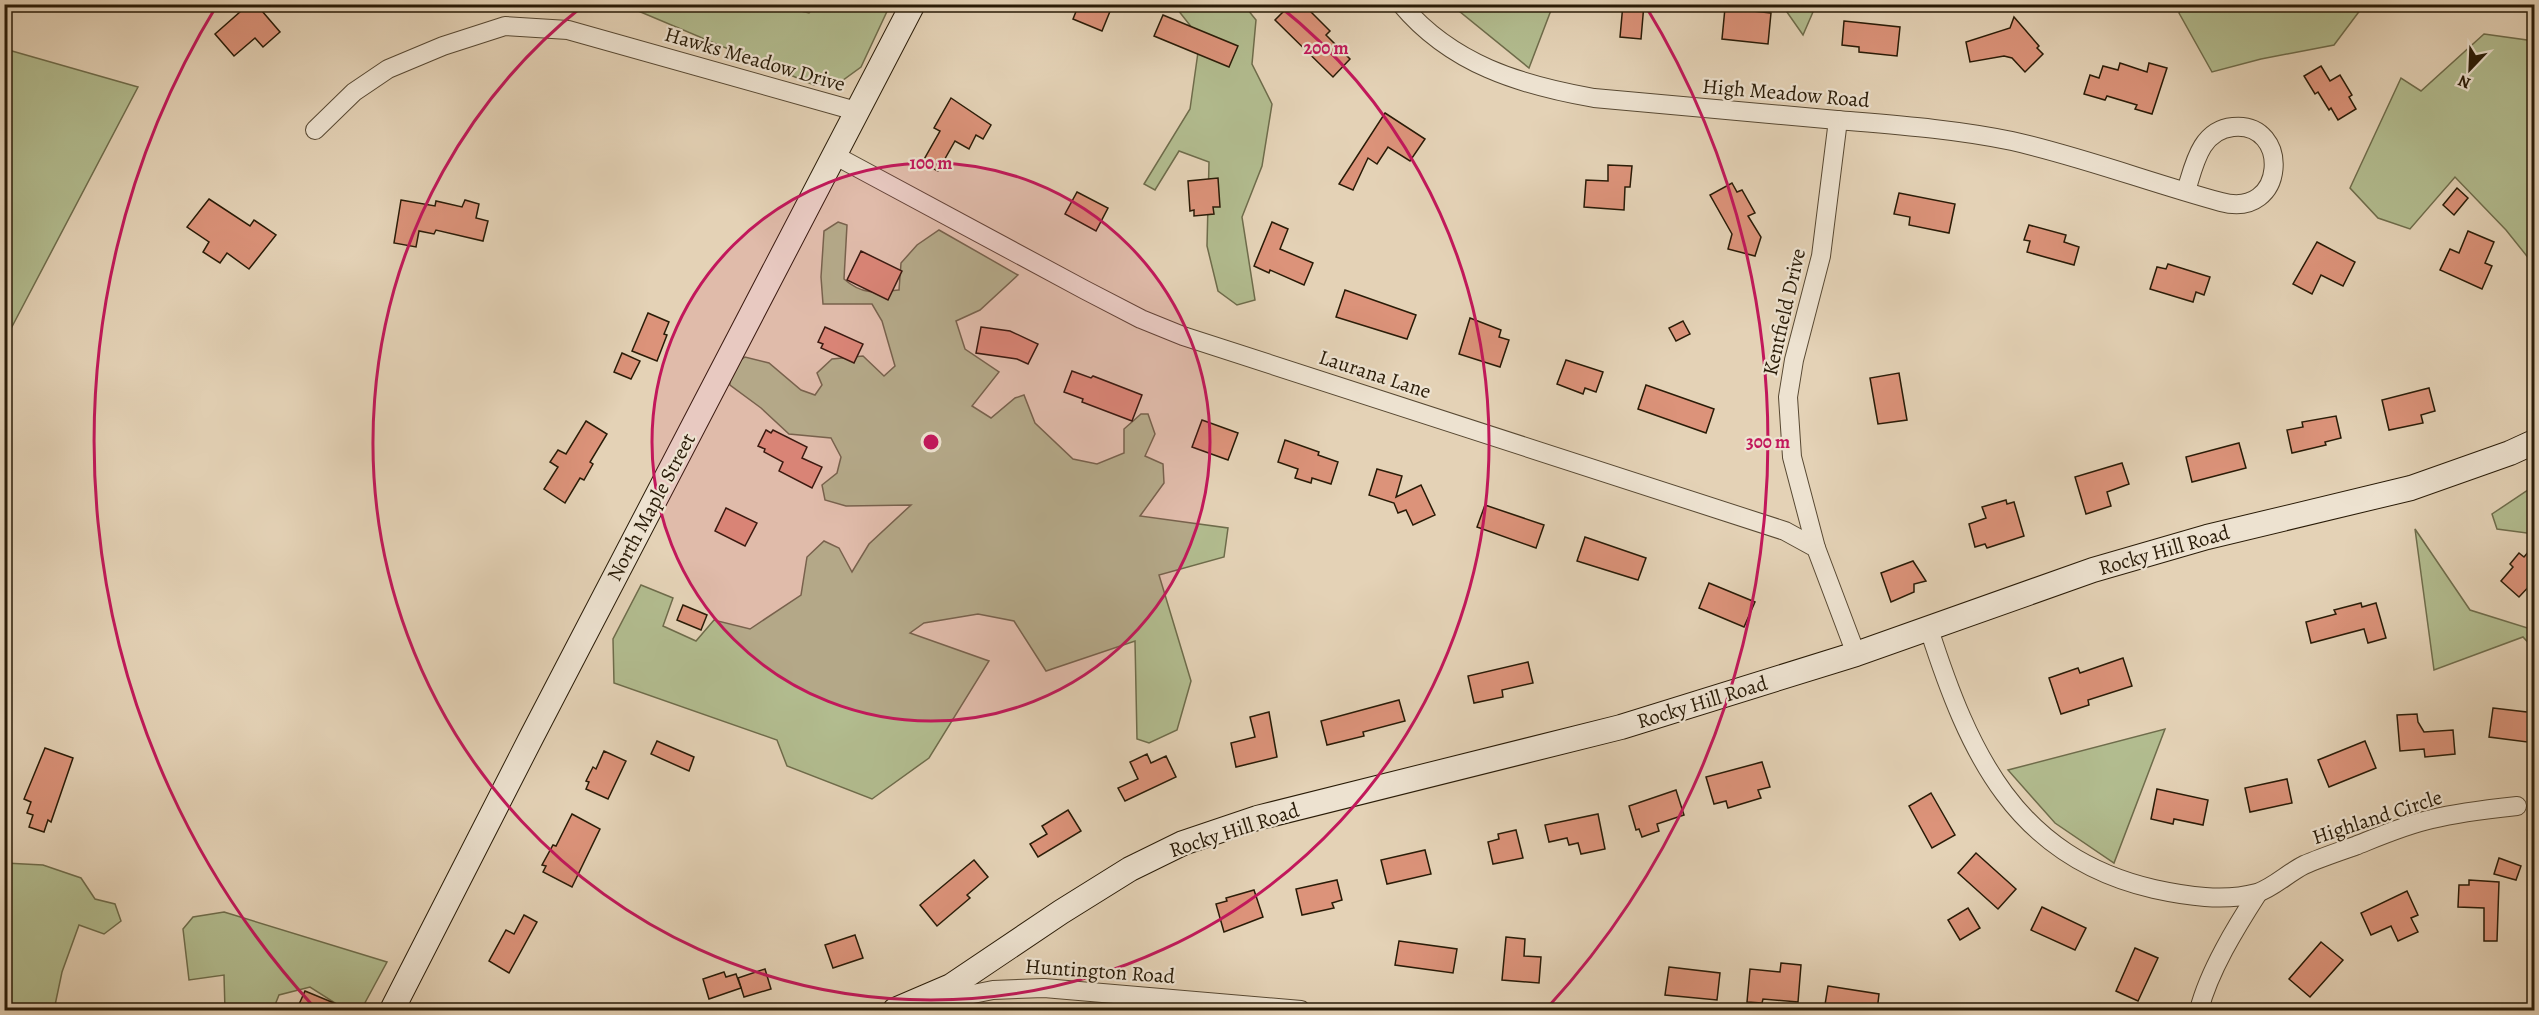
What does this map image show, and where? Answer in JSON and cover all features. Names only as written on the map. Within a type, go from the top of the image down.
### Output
[{"type":"street","name":"North Maple Street","points":[[392,1011],[913,4]]},
{"type":"street","name":"High Meadow Road","points":[[1401,4],[1434,38],[1455,52],[1525,84],[1594,98],[1945,129],[2011,141],[2186,192],[2231,204],[2252,201],[2264,192],[2273,178],[2274,159],[2270,146],[2252,130],[2237,126],[2219,130],[2207,139],[2199,153],[2186,192]]},
{"type":"street","name":"Hawks Meadow Drive","points":[[315,130],[354,92],[388,69],[443,46],[505,26],[568,30],[856,111]]},
{"type":"street","name":"Kentfield Drive","points":[[1816,548],[1792,457],[1788,397],[1794,360],[1821,256],[1838,120]]},
{"type":"street","name":"Laurana Lane","points":[[834,155],[1084,290],[1141,319],[1183,336],[1785,531],[1816,548]]},
{"type":"street","name":"Rocky Hill Road","points":[[896,1011],[932,996],[959,981],[1061,912],[1130,869],[1183,843],[1219,830],[1257,818],[1621,727],[1856,654],[2151,552],[2244,527],[2411,488],[2535,442]]},
{"type":"street","points":[[1816,548],[1856,654]]},
{"type":"street","name":"Highland Circle","points":[[1929,629],[1958,711],[1981,760],[2015,809],[2046,838],[2088,865],[2138,885],[2211,898],[2258,893],[2304,866],[2404,827],[2450,815],[2517,806]]},
{"type":"street","name":"Highland Circle","points":[[2199,1011],[2212,977],[2241,918],[2258,893]]},
{"type":"street","name":"Huntington Road","points":[[896,1011],[968,994],[1031,988],[1094,990],[1301,1011]]},
{"type":"green space","points":[[771,4],[809,13],[815,5],[890,5],[861,67],[839,83],[814,85],[624,5]]},
{"type":"green space","points":[[2183,4],[2364,5],[2334,45],[2261,59],[2212,72],[2179,13]]},
{"type":"green space","points":[[1174,5],[1244,5],[1256,20],[1252,64],[1272,104],[1262,166],[1242,217],[1255,300],[1237,305],[1218,291],[1207,246],[1209,162],[1179,151],[1155,190],[1144,184],[1190,109],[1200,38]]},
{"type":"green space","points":[[1462,5],[1553,5],[1529,68],[1459,11]]},
{"type":"green space","points":[[1782,5],[1816,5],[1803,35]]},
{"type":"green space","points":[[2484,34],[2534,41],[2534,265],[2506,230],[2455,177],[2410,229],[2378,218],[2350,188],[2401,78],[2421,91]]},
{"type":"green space","points":[[4,49],[138,87],[5,340]]},
{"type":"green space","points":[[838,222],[847,225],[844,279],[863,290],[876,292],[899,290],[901,263],[917,245],[939,230],[1018,275],[980,310],[956,321],[965,349],[999,372],[972,406],[991,418],[1015,398],[1024,395],[1035,423],[1073,459],[1097,464],[1124,453],[1124,429],[1141,414],[1148,414],[1155,434],[1145,456],[1163,464],[1164,483],[1140,516],[1228,528],[1224,557],[1159,575],[1191,681],[1177,730],[1149,743],[1137,739],[1135,641],[1046,671],[1014,621],[978,614],[924,623],[910,633],[989,661],[929,758],[872,799],[787,766],[777,740],[614,683],[613,639],[641,585],[673,598],[663,626],[696,641],[714,620],[750,629],[801,595],[807,557],[824,541],[839,548],[852,572],[869,544],[911,505],[846,506],[825,500],[822,485],[837,473],[841,457],[831,438],[789,434],[761,408],[730,385],[729,368],[745,357],[769,363],[801,390],[815,395],[822,385],[817,373],[832,359],[863,356],[884,376],[895,366],[882,321],[872,304],[823,304],[821,277],[824,231]]},
{"type":"green space","points":[[2534,486],[2534,534],[2497,529],[2492,514]]},
{"type":"green space","points":[[2415,529],[2470,610],[2534,630],[2534,649],[2523,637],[2434,670]]},
{"type":"green space","points":[[2165,729],[2114,863],[2055,823],[2008,770]]},
{"type":"green space","points":[[5,863],[43,865],[81,878],[95,899],[115,904],[121,921],[104,934],[79,925],[62,972],[54,1010],[8,1010],[8,995],[4,988]]},
{"type":"green space","points":[[224,912],[387,962],[361,1010],[346,1010],[310,987],[279,995],[273,1010],[225,1010],[224,975],[189,980],[183,929],[193,917]]},
{"type":"building","points":[[249,4],[256,4],[280,32],[263,47],[255,38],[234,56],[215,34]]},
{"type":"building","points":[[1079,4],[1113,4],[1102,31],[1073,19]]},
{"type":"building","points":[[1291,4],[1303,4],[1330,31],[1326,35],[1350,59],[1333,77],[1275,20]]},
{"type":"building","points":[[1623,4],[1644,4],[1641,39],[1620,37]]},
{"type":"building","points":[[1725,8],[1771,13],[1768,44],[1722,39]]},
{"type":"building","points":[[1163,15],[1238,46],[1229,67],[1154,36]]},
{"type":"building","points":[[2014,17],[2043,54],[2025,72],[2012,58],[2004,56],[1970,62],[1966,42],[2010,28]]},
{"type":"building","points":[[1844,21],[1900,27],[1897,56],[1859,52],[1859,47],[1842,45]]},
{"type":"building","points":[[2120,63],[2147,72],[2149,63],[2167,68],[2152,114],[2135,109],[2137,105],[2107,96],[2105,100],[2084,94],[2090,75],[2099,78],[2103,66],[2118,70]]},
{"type":"building","points":[[2321,66],[2330,81],[2340,75],[2352,95],[2349,97],[2356,109],[2338,120],[2318,92],[2315,94],[2304,76]]},
{"type":"building","points":[[951,98],[991,125],[983,139],[976,135],[969,149],[955,141],[938,171],[922,163],[940,131],[934,128]]},
{"type":"building","points":[[1385,113],[1425,139],[1410,161],[1388,147],[1377,164],[1368,158],[1353,190],[1339,184]]},
{"type":"building","points":[[1608,165],[1632,166],[1630,187],[1625,187],[1624,210],[1584,207],[1586,180],[1608,181]]},
{"type":"building","points":[[1218,178],[1220,207],[1213,207],[1214,214],[1194,216],[1194,210],[1190,211],[1188,181]]},
{"type":"building","points":[[1732,183],[1737,192],[1742,190],[1755,213],[1748,216],[1761,237],[1755,256],[1728,249],[1732,234],[1710,195]]},
{"type":"building","points":[[2457,188],[2468,198],[2454,215],[2443,205]]},
{"type":"building","points":[[1077,192],[1108,208],[1096,231],[1065,214]]},
{"type":"building","points":[[1899,193],[1955,204],[1949,233],[1909,225],[1910,217],[1894,214]]},
{"type":"building","points":[[209,199],[250,226],[254,220],[276,235],[249,269],[227,253],[220,263],[203,252],[209,242],[187,227]]},
{"type":"building","points":[[401,200],[435,206],[436,201],[462,207],[465,200],[479,204],[476,218],[488,221],[483,241],[436,230],[434,234],[419,231],[416,247],[394,243]]},
{"type":"building","points":[[1272,222],[1288,229],[1280,249],[1313,263],[1304,285],[1270,270],[1269,273],[1254,266]]},
{"type":"building","points":[[2029,225],[2066,235],[2064,242],[2079,247],[2074,265],[2027,252],[2030,241],[2024,240]]},
{"type":"building","points":[[2468,231],[2494,242],[2485,263],[2492,266],[2482,289],[2440,270],[2450,249],[2459,253]]},
{"type":"building","points":[[2317,242],[2355,262],[2343,286],[2321,275],[2312,294],[2293,284]]},
{"type":"building","points":[[861,251],[902,271],[888,300],[847,280]]},
{"type":"building","points":[[2168,264],[2210,277],[2204,295],[2196,292],[2193,302],[2150,289],[2157,267],[2166,269]]},
{"type":"building","points":[[1345,290],[1416,315],[1407,339],[1336,317]]},
{"type":"building","points":[[648,313],[669,322],[664,334],[667,335],[657,361],[632,351]]},
{"type":"building","points":[[1470,318],[1501,330],[1499,337],[1509,340],[1500,367],[1459,354]]},
{"type":"building","points":[[1683,321],[1690,334],[1676,341],[1669,328]]},
{"type":"building","points":[[825,327],[863,344],[854,363],[821,348],[823,344],[818,342]]},
{"type":"building","points":[[981,327],[1010,331],[1038,344],[1028,364],[1017,359],[976,353]]},
{"type":"building","points":[[622,353],[640,361],[631,379],[614,372]]},
{"type":"building","points":[[1566,360],[1603,372],[1596,392],[1585,388],[1583,394],[1557,384]]},
{"type":"building","points":[[1072,371],[1091,378],[1093,376],[1142,395],[1132,421],[1082,402],[1083,399],[1064,392]]},
{"type":"building","points":[[1899,373],[1907,420],[1878,424],[1870,378]]},
{"type":"building","points":[[1646,385],[1714,409],[1706,433],[1638,409]]},
{"type":"building","points":[[2429,388],[2435,411],[2421,415],[2423,423],[2389,430],[2382,400]]},
{"type":"building","points":[[2336,416],[2341,438],[2325,442],[2326,445],[2292,453],[2287,430],[2303,427],[2302,422]]},
{"type":"building","points":[[1202,420],[1238,433],[1228,460],[1192,447]]},
{"type":"building","points":[[586,421],[607,434],[590,462],[593,464],[584,480],[580,478],[565,503],[544,489],[558,467],[550,462],[558,450],[566,454]]},
{"type":"building","points":[[766,430],[771,433],[773,430],[807,447],[802,458],[822,467],[812,488],[779,471],[783,462],[764,452],[765,449],[758,446]]},
{"type":"building","points":[[1285,440],[1319,452],[1318,455],[1338,462],[1331,484],[1312,478],[1311,483],[1295,478],[1298,469],[1278,462]]},
{"type":"building","points":[[2239,443],[2246,468],[2192,482],[2186,457]]},
{"type":"building","points":[[2122,463],[2129,484],[2107,492],[2111,506],[2086,514],[2075,477]]},
{"type":"building","points":[[1377,469],[1402,476],[1396,497],[1421,485],[1435,515],[1413,525],[1406,510],[1398,513],[1394,503],[1369,495]]},
{"type":"building","points":[[2006,500],[2007,504],[2014,502],[2024,536],[1987,548],[1985,544],[1975,547],[1969,524],[1986,518],[1982,507]]},
{"type":"building","points":[[1485,505],[1544,525],[1536,548],[1477,527]]},
{"type":"building","points":[[726,508],[757,523],[745,546],[715,531]]},
{"type":"building","points":[[1585,537],[1646,558],[1638,580],[1577,561]]},
{"type":"building","points":[[2535,544],[2535,580],[2519,597],[2501,581],[2513,567],[2510,564],[2519,553],[2524,557]]},
{"type":"building","points":[[1913,561],[1926,581],[1914,584],[1914,592],[1891,602],[1881,573]]},
{"type":"building","points":[[1709,583],[1755,602],[1744,627],[1699,608]]},
{"type":"building","points":[[2361,603],[2362,607],[2376,603],[2386,638],[2368,643],[2364,629],[2311,643],[2306,622],[2336,614],[2334,610]]},
{"type":"building","points":[[683,605],[707,615],[701,630],[677,620]]},
{"type":"building","points":[[2123,658],[2132,686],[2088,700],[2089,705],[2061,714],[2049,678],[2078,668],[2080,673]]},
{"type":"building","points":[[1528,662],[1533,683],[1502,690],[1503,697],[1474,703],[1468,676]]},
{"type":"building","points":[[1399,700],[1405,721],[1363,732],[1364,736],[1327,745],[1321,721]]},
{"type":"building","points":[[2493,708],[2535,713],[2535,743],[2489,737]]},
{"type":"building","points":[[1269,712],[1277,757],[1236,767],[1231,743],[1255,737],[1250,717]]},
{"type":"building","points":[[2417,714],[2418,722],[2424,732],[2453,730],[2455,754],[2425,757],[2424,749],[2400,751],[2397,715]]},
{"type":"building","points":[[657,741],[694,757],[689,771],[651,754]]},
{"type":"building","points":[[2365,741],[2376,768],[2329,787],[2318,760]]},
{"type":"building","points":[[45,748],[73,758],[51,822],[48,820],[44,832],[29,827],[33,815],[27,813],[31,802],[24,799]]},
{"type":"building","points":[[604,751],[626,761],[608,799],[586,789],[589,782],[586,781],[593,767],[596,769]]},
{"type":"building","points":[[1147,754],[1151,763],[1166,756],[1176,777],[1125,801],[1118,788],[1138,779],[1130,762]]},
{"type":"building","points":[[1762,762],[1770,787],[1758,790],[1761,798],[1728,808],[1726,801],[1714,804],[1706,777]]},
{"type":"building","points":[[2287,779],[2292,803],[2250,812],[2245,788]]},
{"type":"building","points":[[2157,789],[2208,800],[2203,825],[2174,819],[2173,824],[2151,819]]},
{"type":"building","points":[[1676,790],[1684,815],[1657,824],[1659,831],[1642,837],[1639,829],[1636,830],[1629,806]]},
{"type":"building","points":[[1931,793],[1955,835],[1932,848],[1909,806]]},
{"type":"building","points":[[1068,810],[1081,831],[1038,857],[1030,844],[1047,834],[1042,826]]},
{"type":"building","points":[[572,814],[600,829],[572,887],[543,872],[546,866],[542,865],[553,845],[556,846]]},
{"type":"building","points":[[1598,814],[1605,849],[1581,854],[1578,843],[1569,845],[1567,838],[1549,842],[1545,825]]},
{"type":"building","points":[[1516,830],[1523,858],[1493,864],[1488,842],[1499,839],[1498,834]]},
{"type":"building","points":[[1425,850],[1431,874],[1387,884],[1381,860]]},
{"type":"building","points":[[1976,853],[2016,889],[1998,909],[1958,873]]},
{"type":"building","points":[[2499,858],[2521,866],[2516,880],[2494,874]]},
{"type":"building","points":[[974,860],[988,877],[967,895],[970,898],[937,926],[920,905]]},
{"type":"building","points":[[1337,880],[1342,900],[1332,903],[1334,908],[1302,915],[1296,889]]},
{"type":"building","points":[[2469,880],[2499,882],[2497,941],[2484,941],[2484,908],[2458,907],[2459,885],[2469,885]]},
{"type":"building","points":[[1254,890],[1263,917],[1224,932],[1216,904],[1227,901],[1226,898]]},
{"type":"building","points":[[2407,891],[2418,915],[2411,918],[2418,932],[2398,941],[2391,926],[2371,935],[2361,913]]},
{"type":"building","points":[[2042,907],[2086,928],[2075,950],[2031,930]]},
{"type":"building","points":[[1968,908],[1980,928],[1960,940],[1948,920]]},
{"type":"building","points":[[524,915],[537,922],[509,973],[489,961],[506,930],[514,934]]},
{"type":"building","points":[[855,935],[863,958],[833,968],[825,945]]},
{"type":"building","points":[[1506,937],[1525,939],[1524,956],[1541,957],[1539,983],[1502,980]]},
{"type":"building","points":[[1399,941],[1457,949],[1453,973],[1395,965]]},
{"type":"building","points":[[2321,942],[2343,960],[2310,997],[2289,979]]},
{"type":"building","points":[[2135,948],[2158,958],[2138,1001],[2116,991]]},
{"type":"building","points":[[1781,963],[1801,965],[1798,1002],[1763,999],[1762,1003],[1747,1002],[1750,969],[1780,972]]},
{"type":"building","points":[[1669,967],[1720,973],[1717,1000],[1665,995]]},
{"type":"building","points":[[765,969],[771,989],[744,997],[738,978]]},
{"type":"building","points":[[724,972],[726,977],[736,974],[741,988],[709,999],[703,979]]},
{"type":"building","points":[[1828,986],[1879,994],[1877,1011],[1824,1011]]},
{"type":"building","points":[[305,991],[351,1010],[351,1011],[296,1011]]}]
